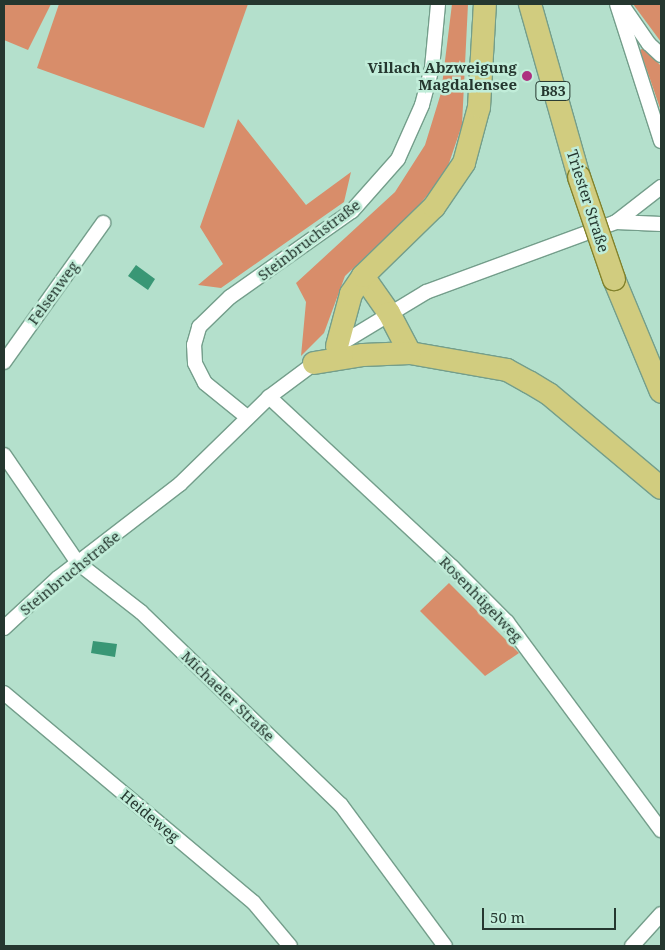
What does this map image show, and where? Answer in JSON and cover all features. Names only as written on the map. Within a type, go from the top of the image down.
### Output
[{"type":"main road","points":[[337,346],[351,294],[363,276],[434,207],[464,162],[479,107],[485,4]]},
{"type":"main road","name":"Triester Straße","points":[[530,4],[579,177],[614,279],[661,392]]},
{"type":"main road","points":[[363,276],[389,313],[410,354]]},
{"type":"main road","points":[[314,363],[364,355],[410,354],[507,370],[549,394],[661,488]]},
{"type":"street","name":"Steinbruchstraße","points":[[247,418],[205,383],[195,364],[194,345],[199,327],[230,297],[352,211],[398,159],[422,106],[432,68],[438,4]]},
{"type":"street","points":[[617,4],[661,141]]},
{"type":"street","points":[[621,4],[649,44],[661,55]]},
{"type":"street","name":"Steinbruchstraße","points":[[4,628],[78,563],[180,484],[269,397],[337,346],[426,292],[472,273],[616,222],[661,187]]},
{"type":"street","points":[[616,222],[661,224]]},
{"type":"street","name":"Felsenweg","points":[[4,362],[103,223]]},
{"type":"street","name":"Rosenhügelweg","points":[[269,397],[452,567],[506,622],[661,830]]},
{"type":"street","name":"Michaeler Straße","points":[[4,455],[78,563],[141,612],[341,805],[444,946]]},
{"type":"street","name":"Heideweg","points":[[4,693],[254,903],[290,946]]},
{"type":"street","points":[[632,946],[661,914]]},
{"type":"shaded area","points":[[4,4],[51,4],[28,50],[4,40]]},
{"type":"shaded area","points":[[59,4],[248,4],[204,128],[37,68]]},
{"type":"shaded area","points":[[452,4],[468,4],[462,125],[446,172],[416,209],[345,276],[324,333],[301,356],[306,302],[296,283],[395,192],[425,145],[441,93]]},
{"type":"shaded area","points":[[633,4],[661,4],[661,42]]},
{"type":"shaded area","points":[[644,48],[661,66],[661,111],[640,50]]},
{"type":"shaded area","points":[[238,119],[306,205],[351,172],[344,202],[221,288],[198,285],[223,264],[200,227]]},
{"type":"shaded area","points":[[136,265],[155,279],[148,290],[128,276]]},
{"type":"shaded area","points":[[449,583],[519,653],[485,676],[420,611]]},
{"type":"shaded area","points":[[93,641],[117,644],[115,657],[91,653]]},
{"type":"place","name":"Villach Abzweigung Magdalensee","points":[[527,76]]}]
